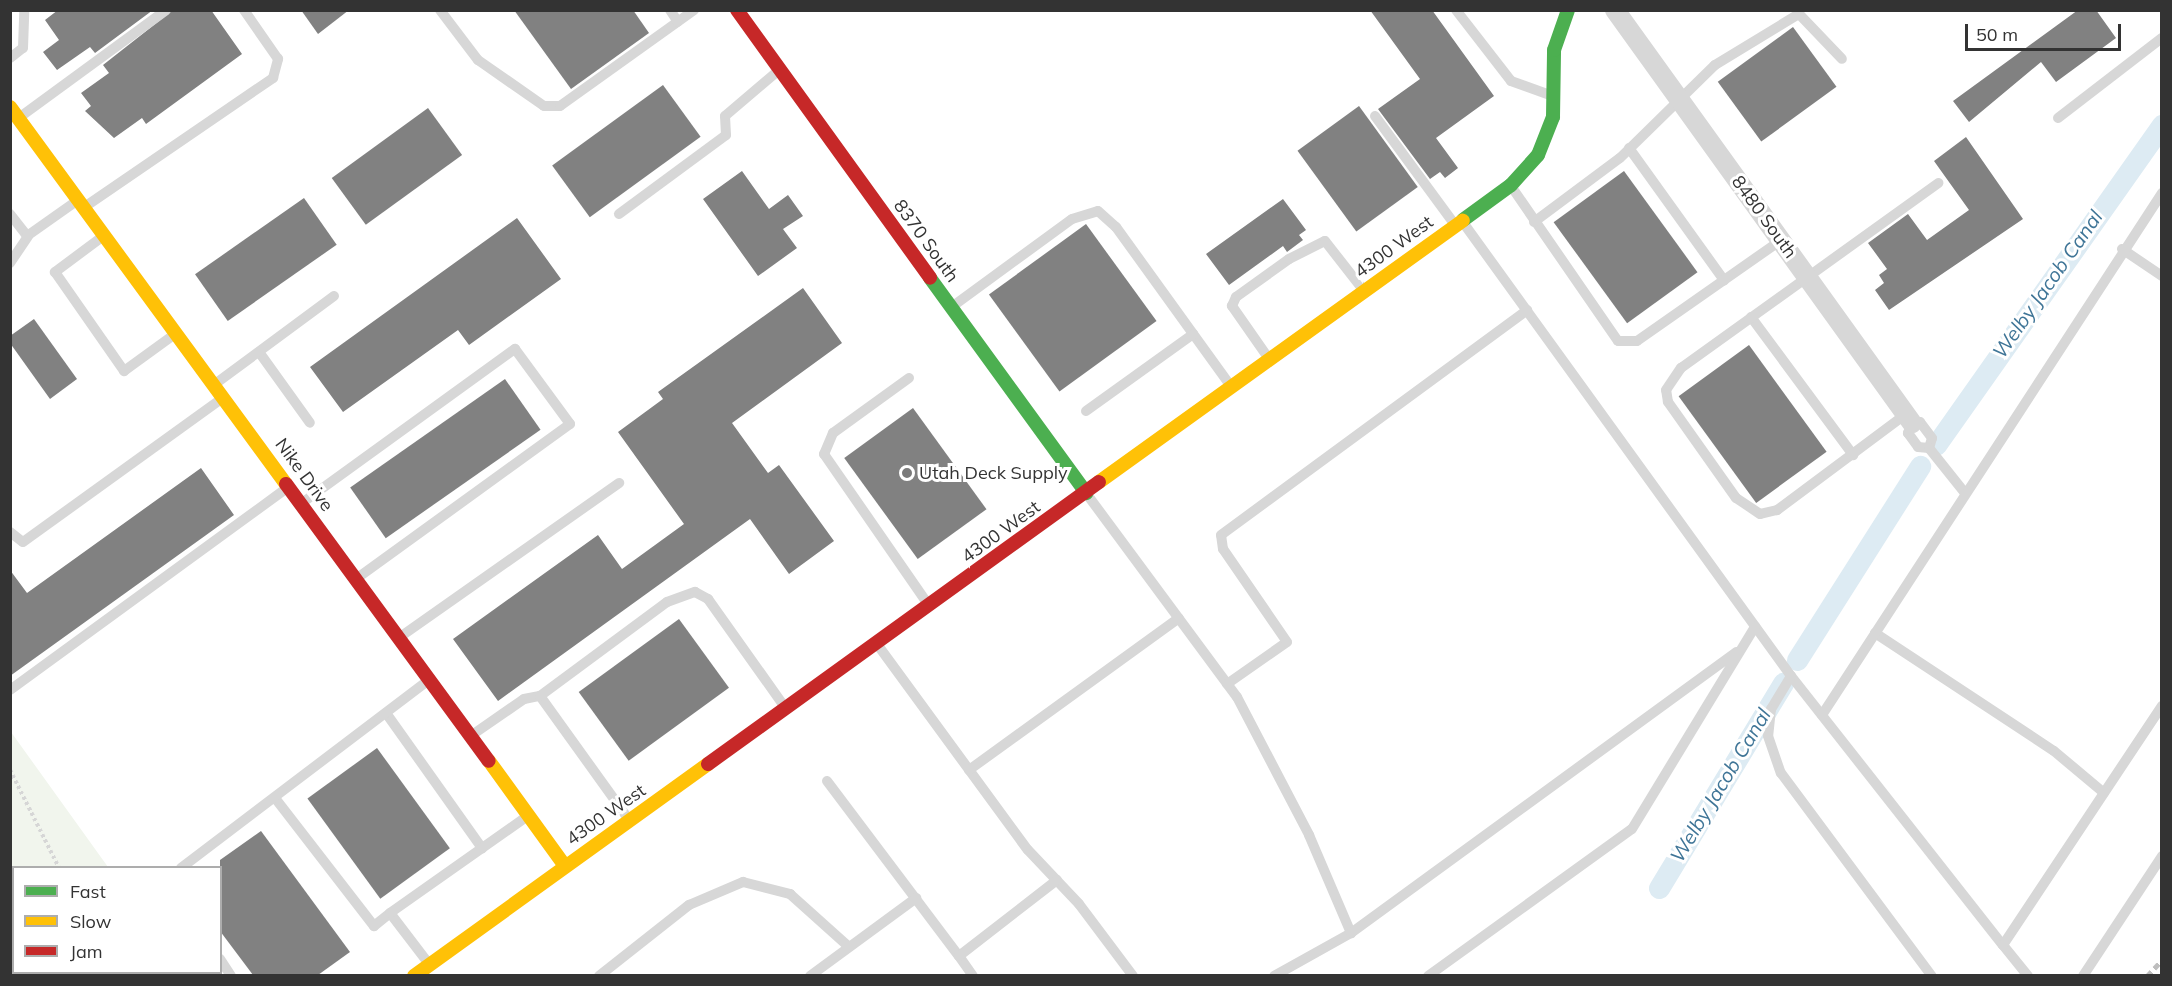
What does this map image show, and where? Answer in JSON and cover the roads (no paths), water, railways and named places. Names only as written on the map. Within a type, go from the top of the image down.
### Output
[{"type":"street","name":"8370 South","points":[[736,10],[1086,493]]},
{"type":"street","name":"4300 West","points":[[414,975],[877,644],[1510,185],[1538,155],[1553,117],[1554,51],[1568,10]]},
{"type":"street","name":"8480 South","points":[[1615,10],[1909,418]]},
{"type":"street","name":"Nike Drive","points":[[15,112],[178,332],[565,866]]},
{"type":"lane","points":[[10,58],[23,48],[24,10]]},
{"type":"lane","points":[[15,112],[165,10]]},
{"type":"lane","points":[[10,263],[28,236],[273,78],[278,59],[244,10]]},
{"type":"lane","points":[[440,10],[477,60],[544,106],[560,106],[694,10]]},
{"type":"lane","points":[[670,10],[678,22]]},
{"type":"lane","points":[[1456,10],[1511,81],[1553,96]]},
{"type":"lane","points":[[1534,222],[1629,148],[1715,65],[1799,14],[1842,58]]},
{"type":"lane","points":[[2058,118],[2162,38]]},
{"type":"lane","points":[[619,214],[726,135],[729,110],[780,70]]},
{"type":"lane","points":[[1375,116],[1527,310],[1791,676],[2028,975]]},
{"type":"lane","points":[[1629,148],[1724,280]]},
{"type":"lane","points":[[1909,418],[1770,513],[1752,510],[1736,498],[1668,402],[1666,390],[1681,368],[1938,183]]},
{"type":"lane","points":[[1510,185],[1618,341],[1637,340],[1781,240]]},
{"type":"lane","points":[[1822,715],[2122,249],[2162,193]]},
{"type":"lane","points":[[951,308],[1072,219],[1098,212],[1116,227],[1232,388]]},
{"type":"lane","points":[[10,214],[28,236]]},
{"type":"lane","points":[[106,234],[55,272],[124,372],[178,332]]},
{"type":"lane","points":[[1270,360],[1233,312],[1236,297],[1318,241],[1331,246],[1364,292]]},
{"type":"lane","points":[[2122,249],[2162,276]]},
{"type":"lane","points":[[215,384],[334,296]]},
{"type":"lane","points":[[1227,684],[1287,642],[1223,549],[1221,535],[1527,310]]},
{"type":"lane","points":[[1751,317],[1853,455]]},
{"type":"lane","points":[[1086,411],[1193,334]]},
{"type":"lane","points":[[302,503],[515,349],[570,424],[357,579]]},
{"type":"lane","points":[[259,352],[310,423]]},
{"type":"lane","points":[[909,378],[833,433],[824,454],[929,606]]},
{"type":"lane","points":[[10,531],[23,542],[225,397]]},
{"type":"lane","points":[[1909,418],[1908,433],[1918,447],[1929,448],[1965,493]]},
{"type":"lane","points":[[1909,418],[1920,422],[1932,438],[1929,448]]},
{"type":"lane","points":[[399,637],[619,483]]},
{"type":"lane","points":[[10,690],[290,487]]},
{"type":"lane","points":[[1086,493],[1227,684],[1266,745],[1351,933]]},
{"type":"lane","points":[[471,736],[524,699],[540,696],[668,603],[695,592],[708,599],[786,709]]},
{"type":"lane","points":[[969,770],[1179,618]]},
{"type":"lane","points":[[1428,975],[1632,829],[1755,627]]},
{"type":"lane","points":[[1875,633],[2054,751],[2104,793]]},
{"type":"lane","points":[[877,644],[969,770],[1132,975]]},
{"type":"lane","points":[[1274,975],[1351,933],[1739,650]]},
{"type":"lane","points":[[1791,676],[1770,718],[1768,736],[1781,773],[1932,975]]},
{"type":"lane","points":[[182,866],[430,679]]},
{"type":"lane","points":[[540,696],[630,820]]},
{"type":"lane","points":[[2003,945],[2162,706]]},
{"type":"lane","points":[[386,713],[482,848]]},
{"type":"lane","points":[[826,781],[973,975]]},
{"type":"lane","points":[[275,798],[374,926],[528,815]]},
{"type":"lane","points":[[2084,975],[2162,856]]},
{"type":"lane","points":[[959,956],[1057,880]]},
{"type":"lane","points":[[599,975],[689,904],[743,882],[790,894],[849,947]]},
{"type":"lane","points":[[810,975],[916,898]]},
{"type":"lane","points":[[390,913],[429,965]]},
{"type":"lane","points":[[222,962],[231,975]]},
{"type":"waterway","name":"Welby Jacob Canal","points":[[1936,445],[2162,125]]},
{"type":"waterway","name":"Welby Jacob Canal","points":[[1797,660],[1920,466]]},
{"type":"waterway","name":"Welby Jacob Canal","points":[[1659,888],[1783,683]]},
{"type":"railway","points":[[2147,976],[2162,960]]},
{"type":"place","name":"Utah Deck Supply","points":[[907,473]]}]
